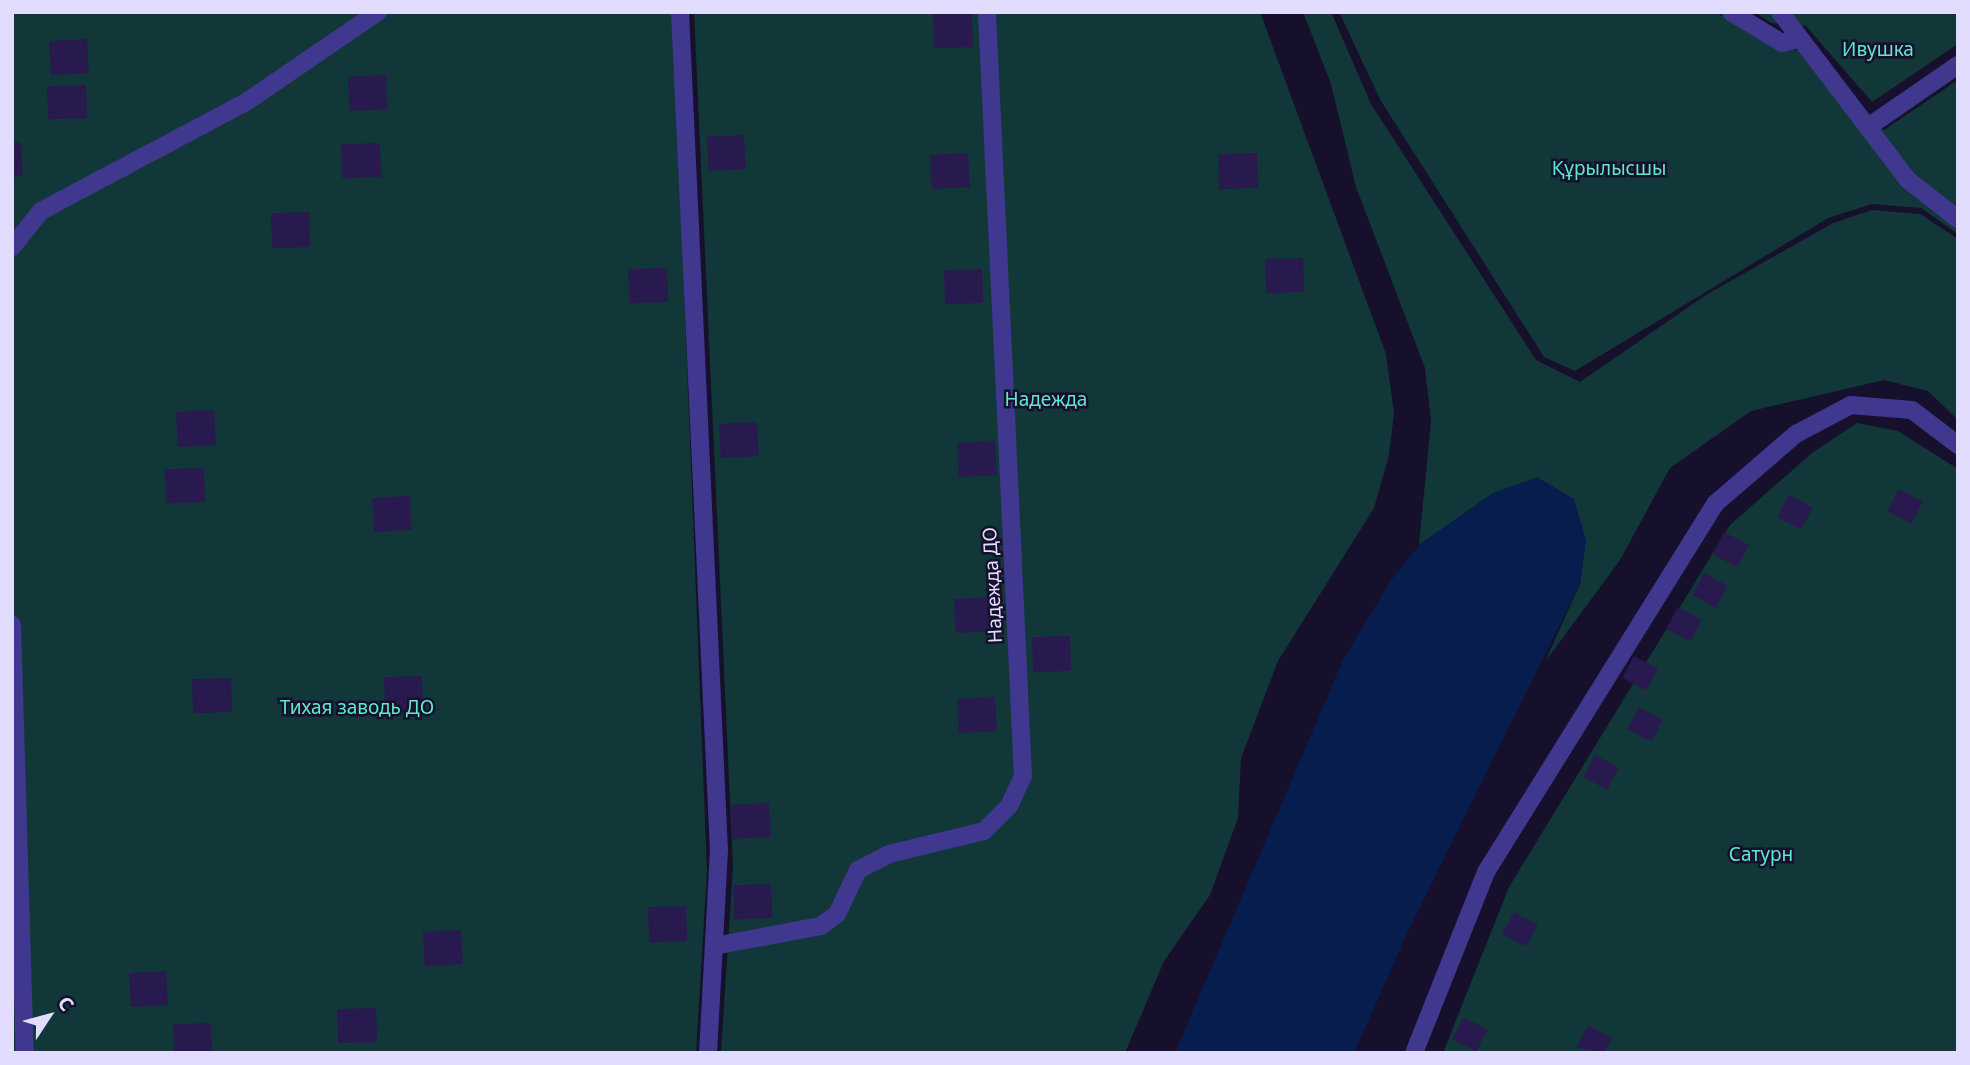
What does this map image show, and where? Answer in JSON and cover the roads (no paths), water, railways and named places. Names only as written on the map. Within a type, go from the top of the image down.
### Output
[{"type":"street","points":[[12,247],[41,211],[246,102],[378,12]]},
{"type":"street","points":[[680,12],[719,850],[708,1053]]},
{"type":"street","name":"Надежда ДО","points":[[713,946],[821,926],[837,914],[858,870],[889,854],[984,831],[1009,806],[1023,776],[988,12]]},
{"type":"street","points":[[1731,12],[1782,43],[1800,38]]},
{"type":"street","points":[[1780,12],[1908,180],[1958,219]]},
{"type":"street","points":[[1868,127],[1958,65]]},
{"type":"street","points":[[1414,1053],[1486,873],[1716,503],[1796,434],[1850,405],[1912,410],[1958,445]]},
{"type":"street","points":[[12,625],[25,1053]]},
{"type":"water","points":[[1537,477],[1574,499],[1586,540],[1580,584],[1407,933],[1354,1053],[1175,1053],[1343,660],[1390,582],[1419,545],[1493,493]]},
{"type":"park label","name":"Ивушка","points":[[1878,50]]},
{"type":"park label","name":"Құрылысшы","points":[[1609,169]]},
{"type":"park label","name":"Надежда","points":[[1046,400]]},
{"type":"park label","name":"Тихая заводь ДО","points":[[357,708]]},
{"type":"park label","name":"Сатурн","points":[[1761,855]]}]
